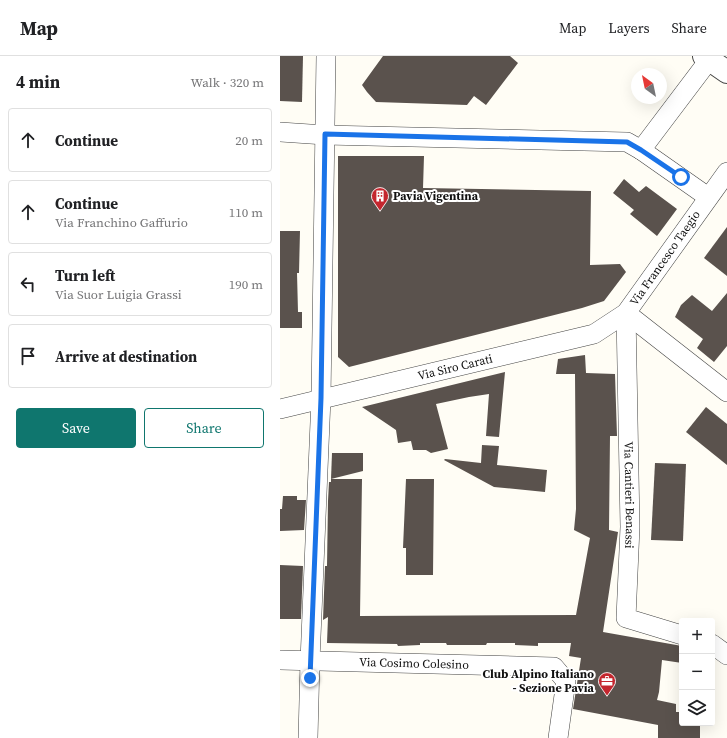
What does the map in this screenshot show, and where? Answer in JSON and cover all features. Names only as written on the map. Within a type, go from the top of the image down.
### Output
[{"type":"street","points":[[308,738],[321,398],[326,56]]},
{"type":"street","points":[[641,150],[707,58],[727,72]]},
{"type":"street","points":[[280,132],[627,142],[641,150],[708,197]]},
{"type":"street","name":"Via Francesco Taegio","points":[[727,172],[626,313],[727,392]]},
{"type":"street","name":"Via Siro Carati","points":[[280,409],[594,334],[626,313]]},
{"type":"street","name":"Via Cantieri Benassi","points":[[626,313],[630,527],[626,618],[679,634]]},
{"type":"street","points":[[715,646],[727,655]]},
{"type":"street","name":"Via Cosimo Colesino","points":[[280,660],[554,667],[566,681],[558,738]]},
{"type":"building","points":[[280,56],[303,56],[302,102],[280,101]]},
{"type":"building","points":[[383,56],[510,56],[518,63],[486,105],[474,96],[467,105],[376,102],[362,85]]},
{"type":"building","name":"Pavia Vigentina","points":[[338,156],[424,156],[423,188],[591,191],[590,265],[620,264],[626,272],[604,301],[582,308],[349,367],[338,357]]},
{"type":"building","points":[[624,179],[639,192],[646,186],[677,209],[657,236],[630,214],[634,210],[613,193]]},
{"type":"building","points":[[727,227],[727,276],[704,258]]},
{"type":"building","points":[[280,231],[300,231],[299,273],[297,273],[298,312],[302,312],[302,328],[280,328]]},
{"type":"building","points":[[727,293],[727,346],[714,362],[697,348],[703,339],[675,317],[681,305],[692,295],[712,311]]},
{"type":"building","points":[[585,355],[586,373],[615,374],[617,436],[610,436],[609,530],[618,532],[603,632],[679,645],[679,663],[662,660],[657,700],[676,704],[676,712],[679,712],[679,726],[700,726],[700,738],[658,738],[658,725],[573,709],[581,658],[569,656],[571,643],[538,643],[538,646],[515,645],[515,643],[447,645],[446,643],[420,643],[420,645],[398,646],[397,644],[327,643],[328,617],[323,620],[325,566],[327,566],[329,482],[331,482],[331,479],[362,479],[360,616],[576,615],[590,538],[574,530],[576,509],[575,374],[556,374],[558,359]]},
{"type":"building","points":[[505,372],[499,437],[486,436],[489,394],[436,404],[448,449],[431,453],[426,450],[413,450],[411,441],[398,443],[396,430],[362,407]]},
{"type":"building","points":[[706,407],[727,424],[727,465],[686,432]]},
{"type":"building","points":[[482,445],[499,446],[497,465],[547,470],[545,492],[494,487],[444,460],[481,463]]},
{"type":"building","points":[[332,453],[363,453],[363,471],[331,479]]},
{"type":"building","points":[[655,463],[686,464],[683,541],[651,540]]},
{"type":"building","points":[[406,479],[434,479],[433,575],[406,575],[406,548],[403,548]]},
{"type":"building","points":[[283,496],[297,496],[297,500],[306,500],[304,530],[280,531],[280,509],[282,509]]},
{"type":"building","points":[[280,565],[303,566],[301,619],[280,619]]},
{"type":"place","name":"Pavia Vigentina","points":[[380,211]]},
{"type":"place","name":"Club Alpino Italiano - Sezione Pavia","points":[[607,696]]},
{"type":"route","points":[[310,678],[321,398],[325,134],[627,142],[681,177]]}]
